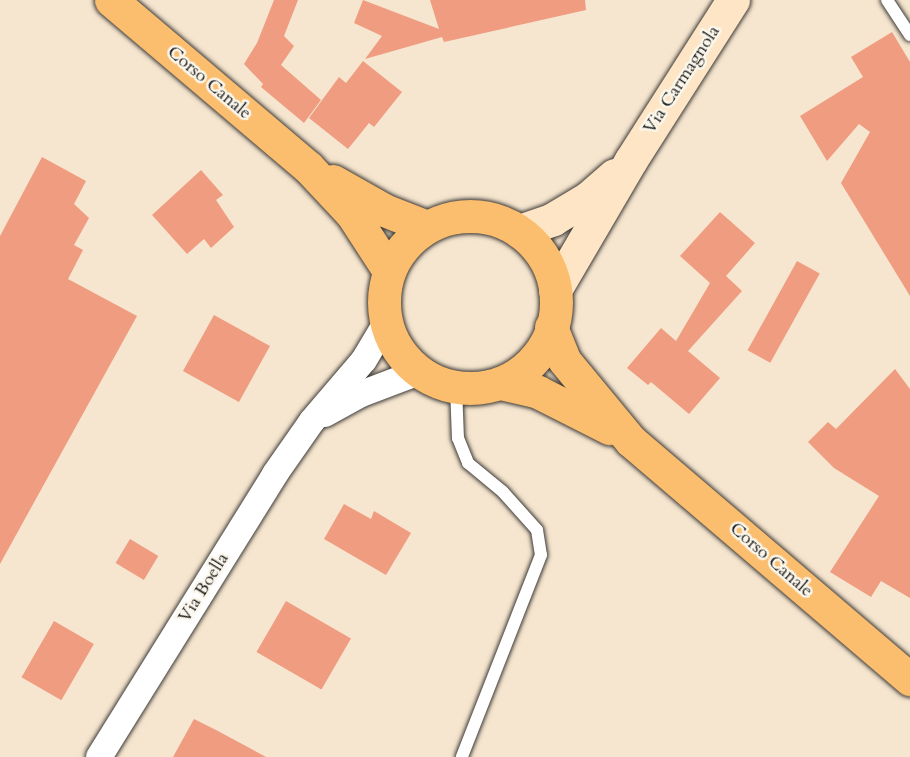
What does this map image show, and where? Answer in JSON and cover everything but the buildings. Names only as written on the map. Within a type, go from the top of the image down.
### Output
[{"type":"main road","name":"Corso Canale","points":[[111,0],[308,167],[352,214],[389,271]]},
{"type":"main road","name":"Via Carmagnola","points":[[555,290],[631,159],[733,0]]},
{"type":"main road","name":"Via Carmagnola","points":[[519,231],[553,219],[588,198],[631,159]]},
{"type":"main road","name":"Corso Canale","points":[[308,167],[384,210],[427,227]]},
{"type":"main road","name":"Corso Canale","points":[[471,216],[496,220],[519,231],[536,247],[548,267],[555,290],[551,327],[536,357],[519,372],[500,383],[478,388],[456,387],[419,372],[398,351],[386,323],[384,297],[389,271],[404,246],[427,227],[471,216]]},
{"type":"main road","name":"Corso Canale","points":[[551,327],[564,360],[631,441],[910,679]]},
{"type":"main road","name":"Corso Canale","points":[[500,383],[567,405],[631,441]]},
{"type":"street","name":"Via Boella","points":[[99,757],[312,421],[364,360],[386,323]]},
{"type":"street","name":"Via Boella","points":[[312,421],[361,394],[419,372]]},
{"type":"lane","points":[[887,0],[910,35]]},
{"type":"lane","points":[[456,387],[458,438],[468,463],[504,492],[537,530],[541,555],[462,757]]}]
